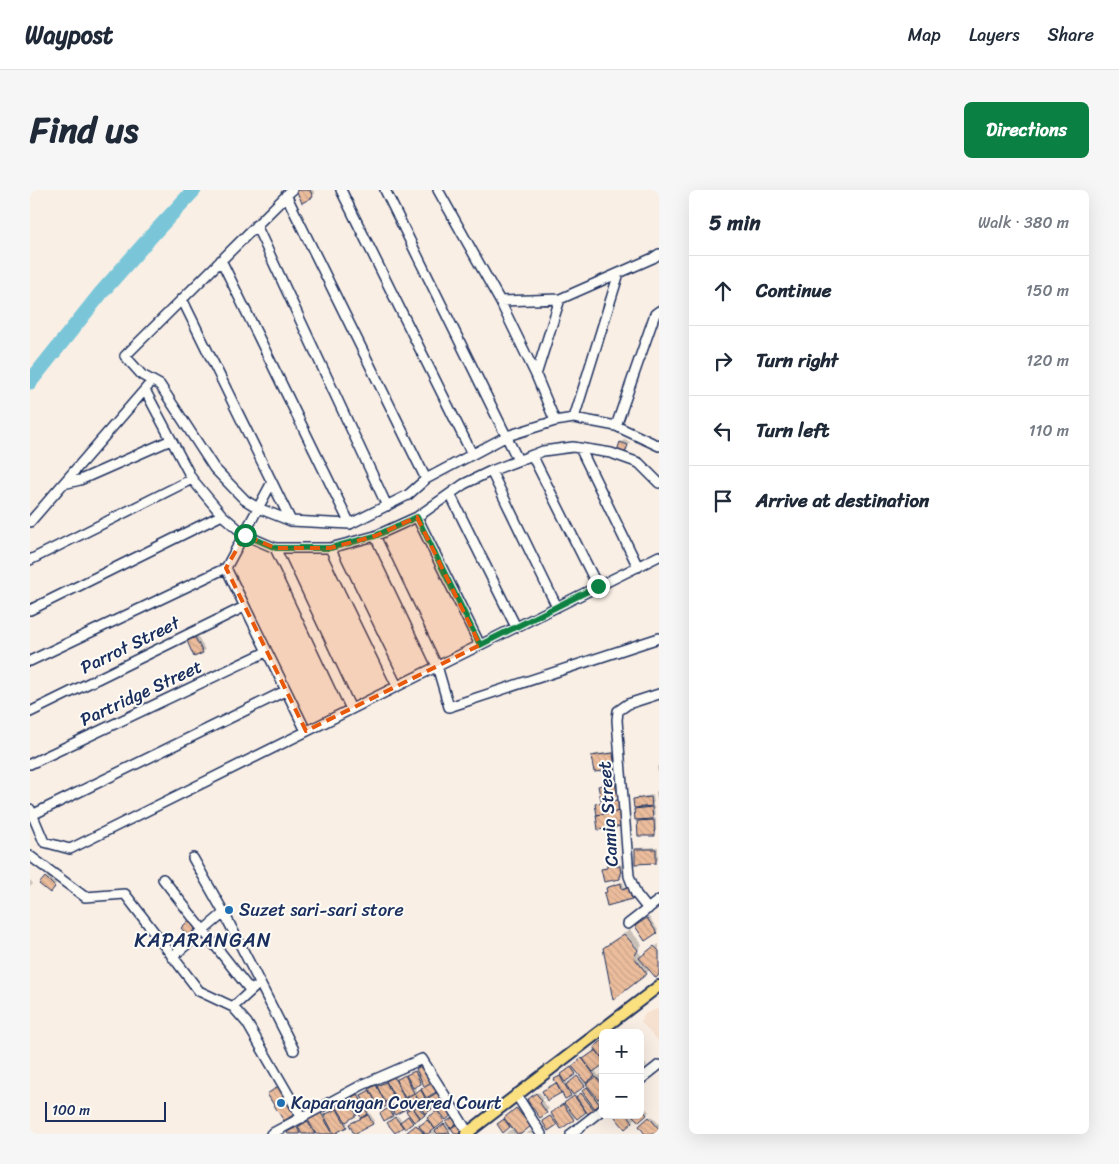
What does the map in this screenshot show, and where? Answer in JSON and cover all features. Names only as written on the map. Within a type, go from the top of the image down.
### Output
[{"type":"main road","points":[[467,1133],[659,986]]},
{"type":"street","points":[[341,190],[472,454]]},
{"type":"street","points":[[438,190],[500,301],[536,375],[554,421]]},
{"type":"street","points":[[389,191],[518,460]]},
{"type":"street","points":[[426,479],[289,193],[125,356],[142,375],[160,386],[214,468],[245,500],[258,508],[292,521],[350,524],[408,495],[426,479],[507,436],[554,421],[574,418],[616,426],[659,446]]},
{"type":"street","points":[[256,225],[387,506]]},
{"type":"street","points":[[500,301],[560,299],[659,254]]},
{"type":"street","points":[[221,260],[350,524]]},
{"type":"street","points":[[574,418],[619,273]]},
{"type":"street","points":[[182,299],[292,521]]},
{"type":"street","points":[[536,375],[560,299]]},
{"type":"street","points":[[616,426],[655,314],[659,311]]},
{"type":"street","points":[[30,522],[153,381]]},
{"type":"street","points":[[145,390],[192,479],[222,515],[245,535],[276,548],[330,548],[375,536],[417,517],[464,484],[490,470],[532,455],[566,448],[580,448],[611,453],[639,463],[659,483]]},
{"type":"street","points":[[63,484],[80,480],[171,440]]},
{"type":"street","points":[[580,448],[638,567]]},
{"type":"street","points":[[532,455],[598,586]]},
{"type":"street","points":[[490,470],[558,606]]},
{"type":"street","points":[[30,560],[192,479]]},
{"type":"street","points":[[30,661],[226,568],[272,482]]},
{"type":"street","points":[[450,494],[516,627]]},
{"type":"street","points":[[30,610],[222,515]]},
{"type":"street","points":[[417,517],[480,645]]},
{"type":"street","points":[[375,536],[437,666],[449,707],[659,638]]},
{"type":"street","points":[[276,548],[351,709]]},
{"type":"street","points":[[330,548],[397,686]]},
{"type":"street","points":[[285,691],[31,812],[44,842],[70,849],[659,556]]},
{"type":"street","points":[[226,568],[306,731]]},
{"type":"street","name":"Parrot Street","points":[[30,712],[244,607]]},
{"type":"street","name":"Partridge Street","points":[[30,764],[266,652]]},
{"type":"street","name":"Camia Street","points":[[648,909],[636,894],[628,876],[618,710],[628,704],[659,694]]},
{"type":"street","points":[[30,856],[85,897],[125,894],[199,991],[208,997],[234,1007],[247,1023],[302,1118]]},
{"type":"street","points":[[193,858],[224,913],[294,1050]]},
{"type":"street","points":[[163,879],[250,990]]},
{"type":"street","points":[[628,924],[659,900]]},
{"type":"street","points":[[172,957],[224,913]]},
{"type":"street","points":[[234,1007],[259,982]]},
{"type":"street","points":[[271,1134],[362,1085],[422,1059],[467,1133]]},
{"type":"street","points":[[644,1077],[659,1065]]},
{"type":"street","points":[[516,1094],[541,1134]]},
{"type":"street","points":[[571,1134],[599,1112]]},
{"type":"highlighted area","points":[[417,517],[480,645],[306,731],[226,568],[245,535],[275,548],[330,548],[375,536]]},
{"type":"shaded area","points":[[659,1008],[659,1042],[641,1022],[645,1014]]},
{"type":"building","points":[[296,190],[310,190],[313,197],[302,203]]},
{"type":"building","points":[[620,442],[628,445],[625,453],[617,451]]},
{"type":"building","points":[[195,637],[203,653],[194,657],[187,641]]},
{"type":"building","points":[[613,753],[615,770],[594,772],[591,756]]},
{"type":"building","points":[[615,783],[618,796],[601,800],[598,786]]},
{"type":"building","points":[[651,797],[652,806],[634,808],[633,799]]},
{"type":"building","points":[[618,800],[620,811],[597,815],[595,804]]},
{"type":"building","points":[[652,807],[653,819],[635,820],[634,809]]},
{"type":"building","points":[[620,811],[622,826],[598,830],[596,815]]},
{"type":"building","points":[[654,820],[655,836],[638,836],[637,821]]},
{"type":"building","points":[[635,849],[656,849],[656,863],[635,864]]},
{"type":"building","points":[[615,861],[616,866],[620,866],[620,879],[604,882],[601,869],[607,868],[607,863]]},
{"type":"building","points":[[45,877],[55,887],[50,893],[39,884]]},
{"type":"building","points":[[621,883],[622,889],[628,887],[632,899],[607,906],[604,893],[607,892],[606,888]]},
{"type":"building","points":[[191,918],[198,926],[188,936],[181,928]]},
{"type":"building","points":[[647,918],[657,933],[645,941],[635,926]]},
{"type":"building","points":[[624,934],[638,950],[634,957],[647,974],[613,1000],[603,948]]},
{"type":"building","points":[[654,946],[659,951],[659,975],[656,978],[639,958]]},
{"type":"building","points":[[599,1043],[599,1054],[594,1047]]},
{"type":"building","points":[[596,1050],[599,1054],[599,1068],[593,1072],[583,1059]]},
{"type":"building","points":[[582,1058],[595,1076],[586,1083],[572,1066]]},
{"type":"building","points":[[424,1064],[433,1082],[424,1086],[416,1069]]},
{"type":"building","points":[[571,1067],[576,1074],[565,1082],[560,1075]]},
{"type":"building","points":[[415,1071],[421,1084],[413,1088],[406,1075]]},
{"type":"building","points":[[405,1075],[414,1093],[405,1098],[396,1080]]},
{"type":"building","points":[[560,1076],[571,1096],[565,1099],[554,1079]]},
{"type":"building","points":[[577,1076],[585,1086],[573,1095],[566,1085]]},
{"type":"building","points":[[394,1077],[404,1098],[397,1102],[386,1081]]},
{"type":"building","points":[[596,1077],[599,1080],[599,1098],[598,1099],[586,1084]]},
{"type":"building","points":[[386,1082],[394,1098],[385,1102],[377,1086]]},
{"type":"building","points":[[434,1082],[438,1091],[426,1098],[421,1089]]},
{"type":"building","points":[[556,1083],[561,1093],[547,1101],[542,1091]]},
{"type":"building","points":[[376,1085],[387,1106],[380,1109],[369,1089]]},
{"type":"building","name":"Kaparangan Covered Court","points":[[279,1086],[296,1113],[284,1121],[267,1094]]},
{"type":"building","points":[[587,1087],[599,1106],[595,1109],[582,1091]]},
{"type":"building","points":[[370,1090],[375,1101],[366,1106],[361,1095]]},
{"type":"building","points":[[421,1090],[425,1098],[419,1101],[415,1094]]},
{"type":"building","points":[[440,1091],[445,1099],[434,1106],[428,1098]]},
{"type":"building","points":[[536,1093],[547,1113],[540,1118],[527,1100]]},
{"type":"building","points":[[581,1093],[594,1110],[588,1114],[576,1097]]},
{"type":"building","points":[[358,1094],[364,1107],[357,1111],[350,1098]]},
{"type":"building","points":[[415,1094],[419,1102],[411,1106],[407,1098]]},
{"type":"building","points":[[574,1096],[586,1112],[577,1119],[564,1103]]},
{"type":"building","points":[[347,1099],[357,1115],[346,1122],[336,1106]]},
{"type":"building","points":[[407,1099],[411,1107],[402,1111],[398,1103]]},
{"type":"building","points":[[427,1100],[432,1109],[425,1114],[419,1104]]},
{"type":"building","points":[[398,1103],[402,1111],[395,1115],[390,1107]]},
{"type":"building","points":[[447,1104],[454,1113],[446,1120],[439,1111]]},
{"type":"building","points":[[563,1104],[574,1120],[561,1129],[551,1113]]},
{"type":"building","points":[[417,1106],[425,1115],[421,1118],[414,1109]]},
{"type":"building","points":[[412,1107],[420,1118],[414,1122],[406,1111]]},
{"type":"building","points":[[365,1108],[368,1114],[361,1118],[358,1111]]},
{"type":"building","points":[[389,1108],[393,1116],[384,1121],[380,1113]]},
{"type":"building","points":[[516,1108],[531,1126],[521,1134],[517,1134],[504,1118]]},
{"type":"building","points":[[337,1109],[347,1127],[334,1134],[324,1115]]},
{"type":"building","points":[[437,1111],[445,1121],[435,1129],[427,1118]]},
{"type":"building","points":[[321,1113],[333,1134],[316,1134],[308,1120]]},
{"type":"building","points":[[368,1115],[373,1124],[354,1134],[349,1124]]},
{"type":"building","points":[[408,1116],[413,1123],[405,1129],[400,1122]]},
{"type":"building","points":[[455,1116],[459,1122],[450,1128],[446,1122]]},
{"type":"building","points":[[550,1116],[557,1125],[548,1131],[542,1121]]},
{"type":"building","points":[[395,1117],[403,1127],[395,1133],[387,1123]]},
{"type":"building","points":[[649,1117],[659,1129],[659,1134],[645,1134],[639,1126]]},
{"type":"building","points":[[504,1119],[510,1127],[503,1133],[497,1124]]},
{"type":"building","points":[[617,1119],[631,1119],[633,1122],[625,1129]]},
{"type":"building","points":[[427,1120],[435,1129],[425,1134],[419,1126]]},
{"type":"building","points":[[307,1121],[315,1134],[302,1134],[298,1127]]},
{"type":"building","points":[[459,1123],[465,1132],[455,1134],[451,1128]]},
{"type":"building","points":[[444,1124],[450,1133],[438,1134],[435,1131]]},
{"type":"building","points":[[416,1125],[424,1134],[406,1133]]},
{"type":"building","points":[[297,1127],[300,1134],[288,1134],[287,1132]]},
{"type":"waterway","points":[[30,382],[101,293],[194,190]]},
{"type":"place","name":"Suzet sari-sari store","points":[[229,910]]},
{"type":"place","name":"Kaparangan Covered Court","points":[[281,1103]]},
{"type":"district","name":"KAPARANGAN","points":[[203,940]]},
{"type":"route","points":[[245,535],[276,548],[330,548],[375,536],[417,517],[480,645],[598,586]]}]
